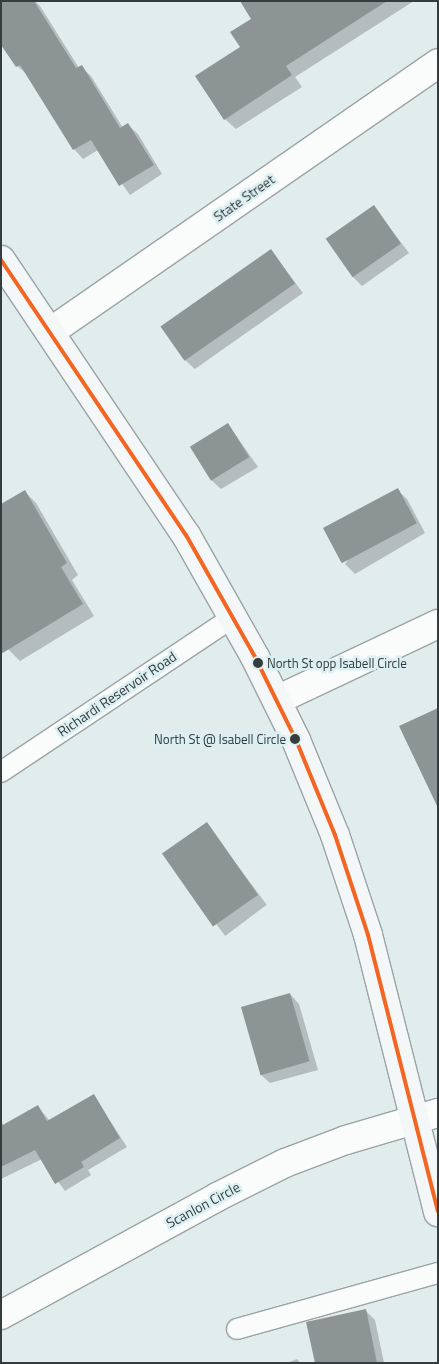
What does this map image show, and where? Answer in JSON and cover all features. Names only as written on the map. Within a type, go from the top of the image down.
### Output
[{"type":"main road","points":[[1,260],[186,535],[233,617],[276,700],[313,779],[352,884],[382,983],[427,1117],[438,1212]]},
{"type":"street","name":"State Street","points":[[50,332],[438,63]]},
{"type":"street","points":[[276,700],[438,624]]},
{"type":"street","name":"Scanlon Circle","points":[[1,1315],[217,1197],[285,1163],[346,1140],[427,1117]]},
{"type":"lane","name":"Richardi Reservoir Road","points":[[1,772],[233,617]]},
{"type":"lane","points":[[237,1329],[438,1274]]},
{"type":"building","points":[[1,1],[34,1],[76,68],[82,65],[120,128],[128,123],[154,165],[119,186],[91,140],[73,150],[20,65],[16,67],[1,45]]},
{"type":"building","points":[[240,1],[387,1],[286,66],[292,75],[224,120],[195,76],[240,47],[230,32],[251,19]]},
{"type":"building","points":[[374,205],[401,244],[353,277],[326,239]]},
{"type":"building","points":[[271,249],[295,283],[185,361],[160,326]]},
{"type":"building","points":[[228,423],[249,457],[211,481],[190,447]]},
{"type":"building","points":[[398,488],[417,523],[342,563],[323,528]]},
{"type":"building","points":[[25,490],[67,563],[61,567],[83,604],[1,654],[1,504]]},
{"type":"building","points":[[438,708],[438,808],[399,726]]},
{"type":"building","points":[[207,822],[258,895],[213,926],[162,854]]},
{"type":"building","points":[[290,993],[310,1061],[261,1075],[241,1007]]},
{"type":"building","points":[[94,1094],[120,1138],[81,1162],[84,1167],[55,1184],[35,1150],[1,1167],[1,1126],[38,1105],[47,1121]]},
{"type":"building","points":[[366,1309],[377,1363],[315,1363],[306,1322]]},
{"type":"transit line","points":[[1,260],[186,535],[255,657],[296,740],[335,835],[368,935],[438,1211]]},
{"type":"place","name":"North St opp Isabell Circle","points":[[258,663]]},
{"type":"place","name":"North St @ Isabell Circle","points":[[295,739]]}]
